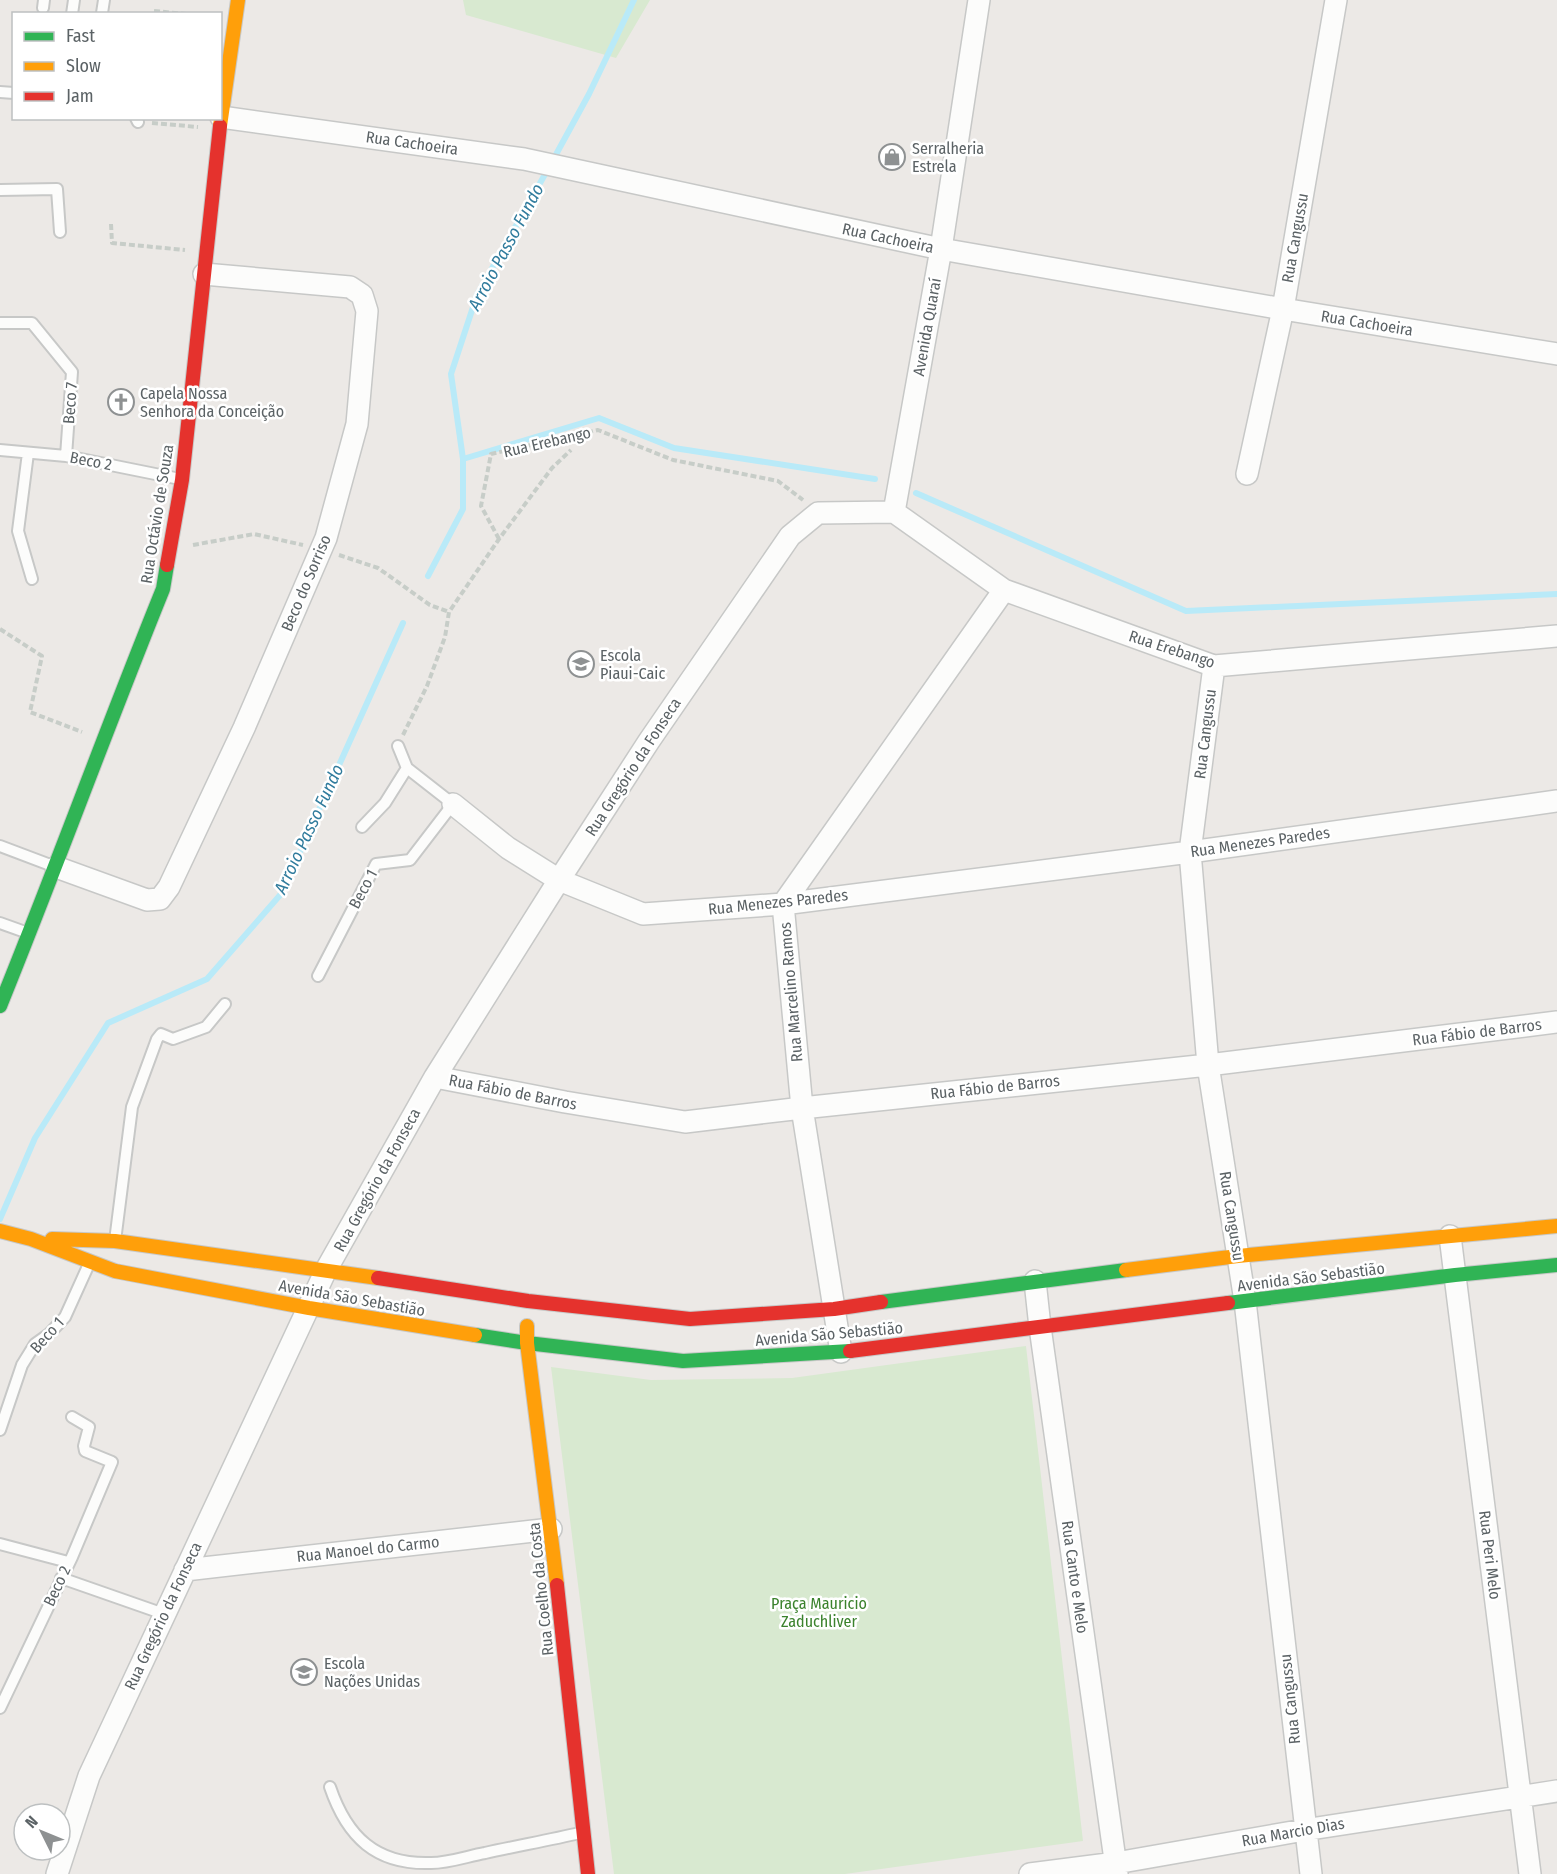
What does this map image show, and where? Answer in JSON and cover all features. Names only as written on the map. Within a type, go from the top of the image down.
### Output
[{"type":"street","name":"Rua Octávio de Souza","points":[[222,110],[238,0]]},
{"type":"street","name":"Avenida Quaraí","points":[[894,512],[941,249],[979,0]]},
{"type":"street","name":"Rua Cangussu","points":[[1247,474],[1282,309],[1336,0]]},
{"type":"street","name":"Rua Octávio de Souza","points":[[0,1006],[56,867],[102,740],[163,589],[182,480],[220,124]]},
{"type":"street","name":"Rua Cachoeira","points":[[220,124],[524,159],[941,249],[1282,309],[1557,354]]},
{"type":"street","name":"Beco do Sorriso","points":[[56,867],[147,900],[160,899],[169,887],[244,728],[322,550],[357,424],[367,311],[362,296],[350,287],[204,274]]},
{"type":"street","points":[[818,513],[894,512]]},
{"type":"street","name":"Rua Erebango","points":[[894,512],[1004,590],[1214,666],[1557,636]]},
{"type":"street","name":"Rua Gregório da Fonseca","points":[[57,1874],[89,1776],[326,1270],[435,1077],[649,741],[790,536],[818,513]]},
{"type":"street","name":"Rua Marcelino Ramos","points":[[841,1352],[802,1108],[783,904],[1004,590]]},
{"type":"street","name":"Rua Cangussu","points":[[1214,666],[1190,852],[1208,1065],[1245,1302],[1304,1830],[1311,1874]]},
{"type":"street","name":"Rua Menezes Paredes","points":[[453,804],[508,848],[559,880],[643,914],[783,904],[1190,852],[1557,801]]},
{"type":"street","name":"Rua Fábio de Barros","points":[[435,1077],[685,1122],[1208,1065],[1557,1022]]},
{"type":"street","name":"Avenida São Sebastião","points":[[31,1239],[91,1262],[112,1255],[326,1270],[528,1301],[690,1319],[834,1309],[1238,1256],[1557,1226]]},
{"type":"street","points":[[3,1232],[31,1239]]},
{"type":"street","name":"Rua Peri Melo","points":[[1450,1236],[1530,1874]]},
{"type":"street","name":"Avenida São Sebastião","points":[[31,1239],[97,1240],[112,1255],[309,1308],[527,1343],[683,1361],[841,1352],[1455,1275],[1557,1265]]},
{"type":"street","name":"Rua Canto e Melo","points":[[1035,1281],[1116,1868]]},
{"type":"street","name":"Rua Coelho da Costa","points":[[528,1301],[527,1343],[551,1529],[588,1874]]},
{"type":"street","name":"Rua Manoel do Carmo","points":[[185,1570],[551,1529]]},
{"type":"street","name":"Rua Marcio Dias","points":[[1030,1874],[1116,1868],[1304,1830],[1557,1791]]},
{"type":"lane","points":[[0,190],[57,189],[60,232]]},
{"type":"lane","name":"Beco 7","points":[[0,323],[32,323],[72,372],[66,456]]},
{"type":"lane","name":"Beco 2","points":[[0,450],[66,456],[182,480]]},
{"type":"lane","points":[[28,453],[18,531],[32,579]]},
{"type":"lane","name":"Rua Menezes Paredes","points":[[398,746],[407,768],[453,804]]},
{"type":"lane","points":[[362,827],[385,803],[407,768]]},
{"type":"lane","name":"Beco 1","points":[[318,976],[376,864],[410,860],[453,804]]},
{"type":"lane","points":[[0,846],[56,867]]},
{"type":"lane","points":[[0,923],[29,934]]},
{"type":"lane","points":[[112,1255],[132,1107],[157,1039],[161,1034],[173,1039],[206,1027],[225,1005]]},
{"type":"lane","name":"Beco 1","points":[[0,1430],[22,1365],[35,1344],[49,1334],[65,1317],[91,1262],[97,1240]]},
{"type":"lane","name":"Beco 2","points":[[0,1708],[112,1462],[84,1451],[89,1427],[72,1417]]},
{"type":"lane","points":[[0,1544],[68,1562]]},
{"type":"lane","points":[[61,1578],[164,1614]]},
{"type":"lane","points":[[330,1787],[338,1811],[355,1836],[372,1850],[397,1860],[432,1863],[584,1833]]},
{"type":"path","points":[[154,11],[165,12]]},
{"type":"path","points":[[137,120],[187,125],[220,124]]},
{"type":"path","points":[[111,224],[112,243],[206,253]]},
{"type":"path","name":"Rua Erebango","points":[[499,539],[481,506],[491,454],[598,430],[673,460],[778,481],[818,513]]},
{"type":"path","points":[[398,746],[427,686],[445,637],[449,612],[499,539],[552,468],[571,450]]},
{"type":"path","points":[[0,629],[42,656],[30,712],[102,740]]},
{"type":"green space","points":[[463,0],[650,0],[616,58],[466,15]]},
{"type":"green space","name":"Praça Mauricio Zaduchliver","points":[[1026,1346],[1083,1841],[845,1874],[614,1874],[551,1367],[651,1380],[792,1378]]},
{"type":"waterway","name":"Arroio Passo Fundo","points":[[553,160],[589,94],[634,0]]},
{"type":"waterway","name":"Arroio Passo Fundo","points":[[428,576],[463,509],[463,459],[451,374],[477,295],[548,169]]},
{"type":"waterway","points":[[463,459],[599,418],[674,448],[875,479]]},
{"type":"waterway","points":[[916,493],[1186,611],[1557,594]]},
{"type":"waterway","name":"Arroio Passo Fundo","points":[[0,1219],[35,1138],[108,1023],[207,979],[281,894],[403,623]]},
{"type":"traffic: fast","points":[[0,1006],[163,589],[167,565]]},
{"type":"traffic: fast","points":[[1228,1303],[1557,1265]]},
{"type":"traffic: fast","points":[[881,1302],[1126,1270]]},
{"type":"traffic: fast","points":[[475,1335],[683,1361],[850,1351]]},
{"type":"traffic: slow","points":[[222,112],[238,0]]},
{"type":"traffic: slow","points":[[220,126],[221,120]]},
{"type":"traffic: slow","points":[[1126,1270],[1238,1256],[1557,1226]]},
{"type":"traffic: slow","points":[[0,1231],[31,1239],[115,1271],[309,1308],[475,1335]]},
{"type":"traffic: slow","points":[[52,1239],[115,1241],[378,1278]]},
{"type":"traffic: slow","points":[[527,1326],[527,1343],[557,1585]]},
{"type":"traffic: jam","points":[[167,565],[182,480],[220,126]]},
{"type":"traffic: jam","points":[[378,1278],[528,1301],[690,1319],[834,1309],[881,1302]]},
{"type":"traffic: jam","points":[[850,1351],[1228,1303]]},
{"type":"traffic: jam","points":[[557,1585],[588,1874]]},
{"type":"place","name":"Serralheria Estrela","points":[[892,157]]},
{"type":"place","name":"Capela Nossa Senhora da Conceição","points":[[121,402]]},
{"type":"place","name":"Escola Piaui-Caic","points":[[581,664]]},
{"type":"place","name":"Escola Nações Unidas","points":[[304,1672]]}]
